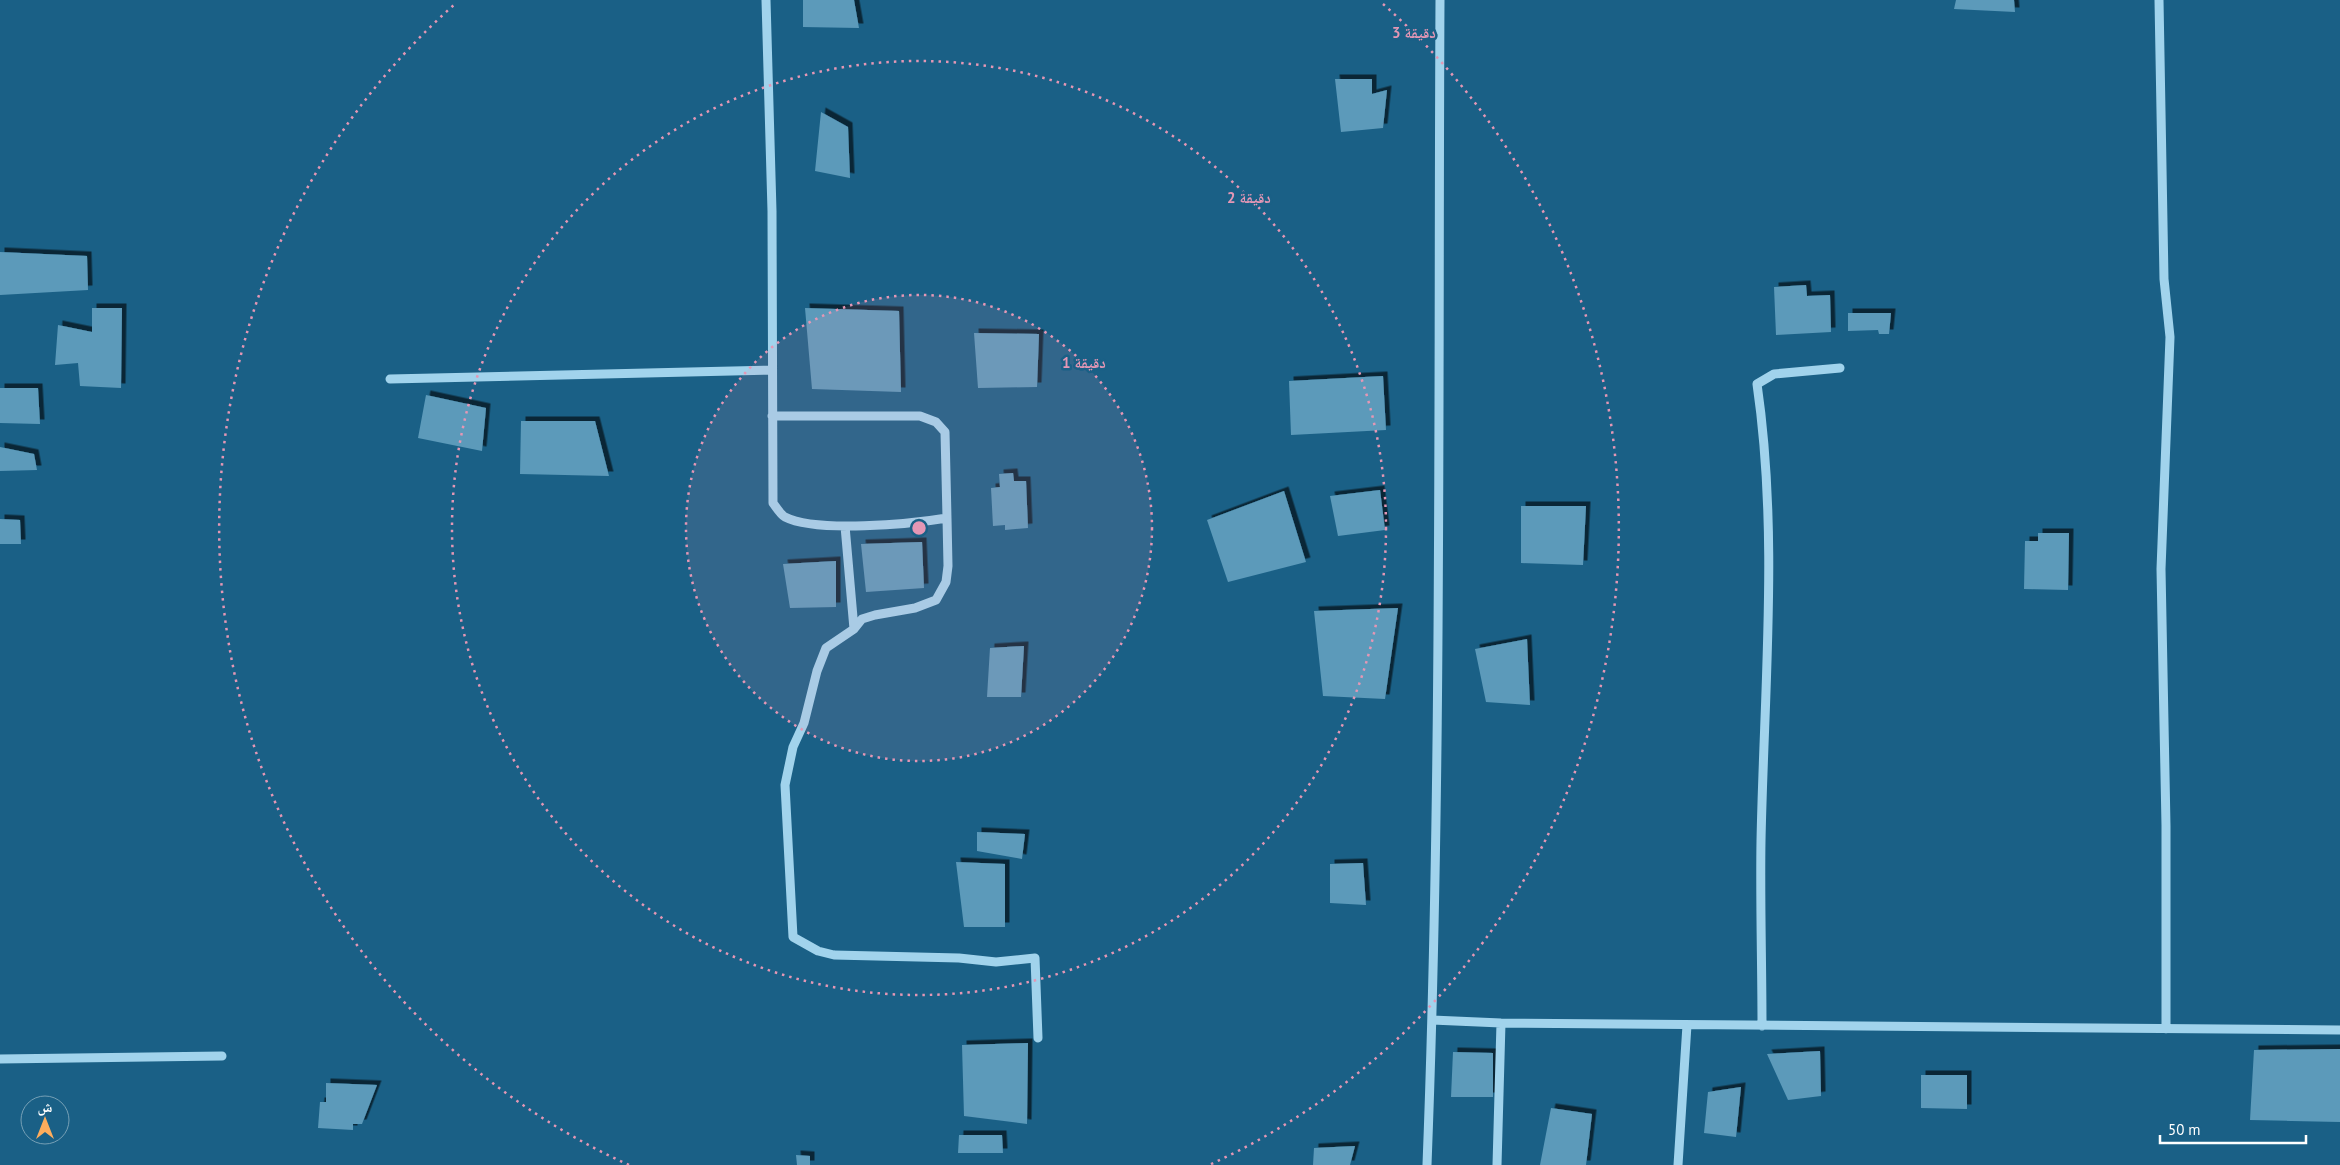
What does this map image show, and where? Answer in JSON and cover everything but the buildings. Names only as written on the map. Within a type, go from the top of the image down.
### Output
[{"type":"street","points":[[766,0],[772,211],[771,370],[773,503],[784,517],[805,522],[845,526],[947,518]]},
{"type":"street","points":[[1426,1165],[1432,1020],[1438,622],[1440,0]]},
{"type":"street","points":[[2159,0],[2164,279],[2170,337],[2161,569],[2166,826],[2166,1030]]},
{"type":"street","points":[[1762,1026],[1761,841],[1767,705],[1769,516],[1762,416],[1757,384],[1774,374],[1840,368]]},
{"type":"street","points":[[390,379],[771,370]]},
{"type":"street","points":[[772,416],[920,416],[936,422],[945,432],[948,566],[946,582],[936,600],[915,608],[875,614],[862,619],[854,629],[826,648],[817,671],[804,723],[793,748],[785,785],[794,937],[818,951],[834,955],[958,958],[996,962],[1034,958],[1038,1038]]},
{"type":"street","points":[[845,526],[854,629]]},
{"type":"street","points":[[1432,1020],[1501,1023],[1762,1026],[2340,1030]]},
{"type":"street","points":[[1497,1165],[1501,1023]]},
{"type":"street","points":[[1678,1165],[1687,1025]]},
{"type":"street","points":[[0,1059],[222,1056]]}]
